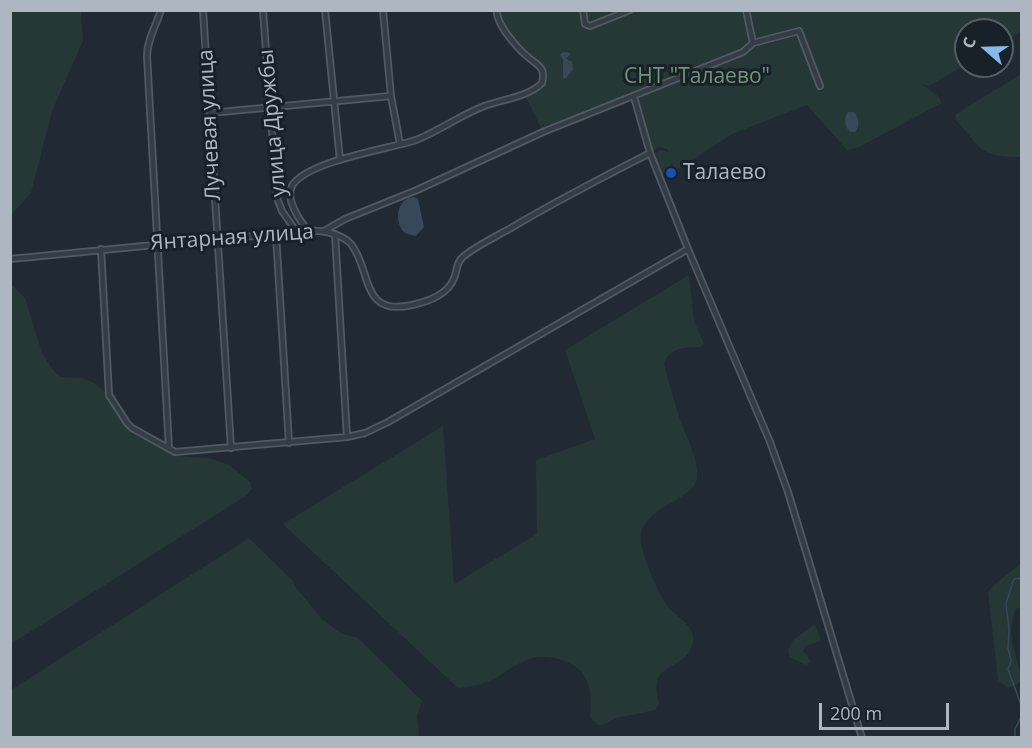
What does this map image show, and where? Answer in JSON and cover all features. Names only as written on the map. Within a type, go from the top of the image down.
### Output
[{"type":"street","points":[[161,10],[154,32],[149,39],[147,56],[169,449]]},
{"type":"street","name":"Лучевая улица","points":[[203,10],[231,448]]},
{"type":"street","name":"улица Дружбы","points":[[263,10],[277,198],[282,211],[296,231]]},
{"type":"street","points":[[325,10],[340,160]]},
{"type":"street","points":[[383,10],[391,96],[400,144]]},
{"type":"street","points":[[583,10],[585,24],[590,26],[630,10]]},
{"type":"street","points":[[746,10],[753,43]]},
{"type":"street","points":[[310,231],[301,223],[290,193],[291,187],[298,179],[340,160],[431,133],[482,107],[534,89],[542,83],[541,67],[525,54],[502,27],[497,12]]},
{"type":"street","points":[[324,231],[345,219],[417,190],[543,132],[743,52],[753,43],[799,31],[820,86]]},
{"type":"street","points":[[210,113],[391,96]]},
{"type":"street","points":[[634,97],[650,153],[774,452],[862,738]]},
{"type":"street","name":"Янтарная улица","points":[[10,259],[157,243],[276,235],[296,231],[324,231],[335,234],[350,243],[373,297],[392,307],[412,305],[433,298],[449,288],[461,257],[559,200],[650,153]]},
{"type":"street","points":[[335,234],[347,437]]},
{"type":"street","points":[[276,235],[289,443]]},
{"type":"street","points":[[101,249],[109,395],[127,423],[175,452],[289,443],[365,433],[388,422],[688,249]]},
{"type":"green space","points":[[11,10],[81,11],[83,41],[52,111],[31,193],[11,215]]},
{"type":"green space","name":"СНТ \"Талаево\"","points":[[1021,10],[1022,32],[1014,36],[1014,18],[954,18],[954,71],[929,86],[921,84],[938,96],[942,103],[859,147],[847,150],[807,105],[734,133],[675,171],[672,163],[662,175],[655,157],[659,150],[669,152],[659,147],[650,153],[634,97],[543,132],[524,93],[542,84],[543,71],[512,39],[493,11]]},
{"type":"green space","points":[[1021,74],[1021,157],[988,153],[976,144],[955,119],[956,114]]},
{"type":"green space","points":[[689,275],[694,321],[704,344],[701,347],[674,351],[666,358],[664,364],[679,417],[694,455],[697,478],[686,493],[655,513],[647,521],[642,532],[641,544],[657,589],[671,610],[692,632],[693,642],[691,650],[681,660],[660,675],[656,687],[659,704],[655,710],[616,718],[603,725],[598,725],[590,717],[591,696],[586,678],[574,666],[554,658],[531,659],[491,680],[458,688],[283,524],[443,426],[454,584],[537,534],[536,460],[595,439],[565,350]]},
{"type":"green space","points":[[11,284],[25,298],[42,353],[60,377],[82,378],[94,383],[105,392],[130,426],[177,456],[208,458],[229,465],[250,482],[252,489],[244,497],[11,644]]},
{"type":"green space","points":[[249,538],[293,581],[322,619],[342,634],[358,638],[422,701],[417,716],[419,737],[11,737],[11,690]]},
{"type":"green space","points":[[1021,563],[1021,607],[1016,609],[1012,620],[1011,637],[1021,681],[1008,688],[998,680],[988,592]]},
{"type":"green space","points":[[815,624],[821,641],[805,646],[803,651],[811,661],[806,665],[790,657],[788,650],[793,640]]},
{"type":"water","points":[[570,53],[566,58],[572,61],[573,70],[565,79],[560,54]]},
{"type":"water","points":[[848,112],[854,112],[857,117],[858,125],[855,132],[850,132],[846,125]]},
{"type":"water","points":[[414,197],[418,199],[424,227],[416,236],[403,231],[398,220],[401,204]]},
{"type":"waterway","points":[[1022,578],[1014,579],[1006,603],[1008,648],[1011,661],[1008,669],[1022,708]]},
{"type":"waterway","points":[[1015,738],[1015,729],[1022,715]]},
{"type":"place","name":"Талаево","points":[[671,173]]}]
